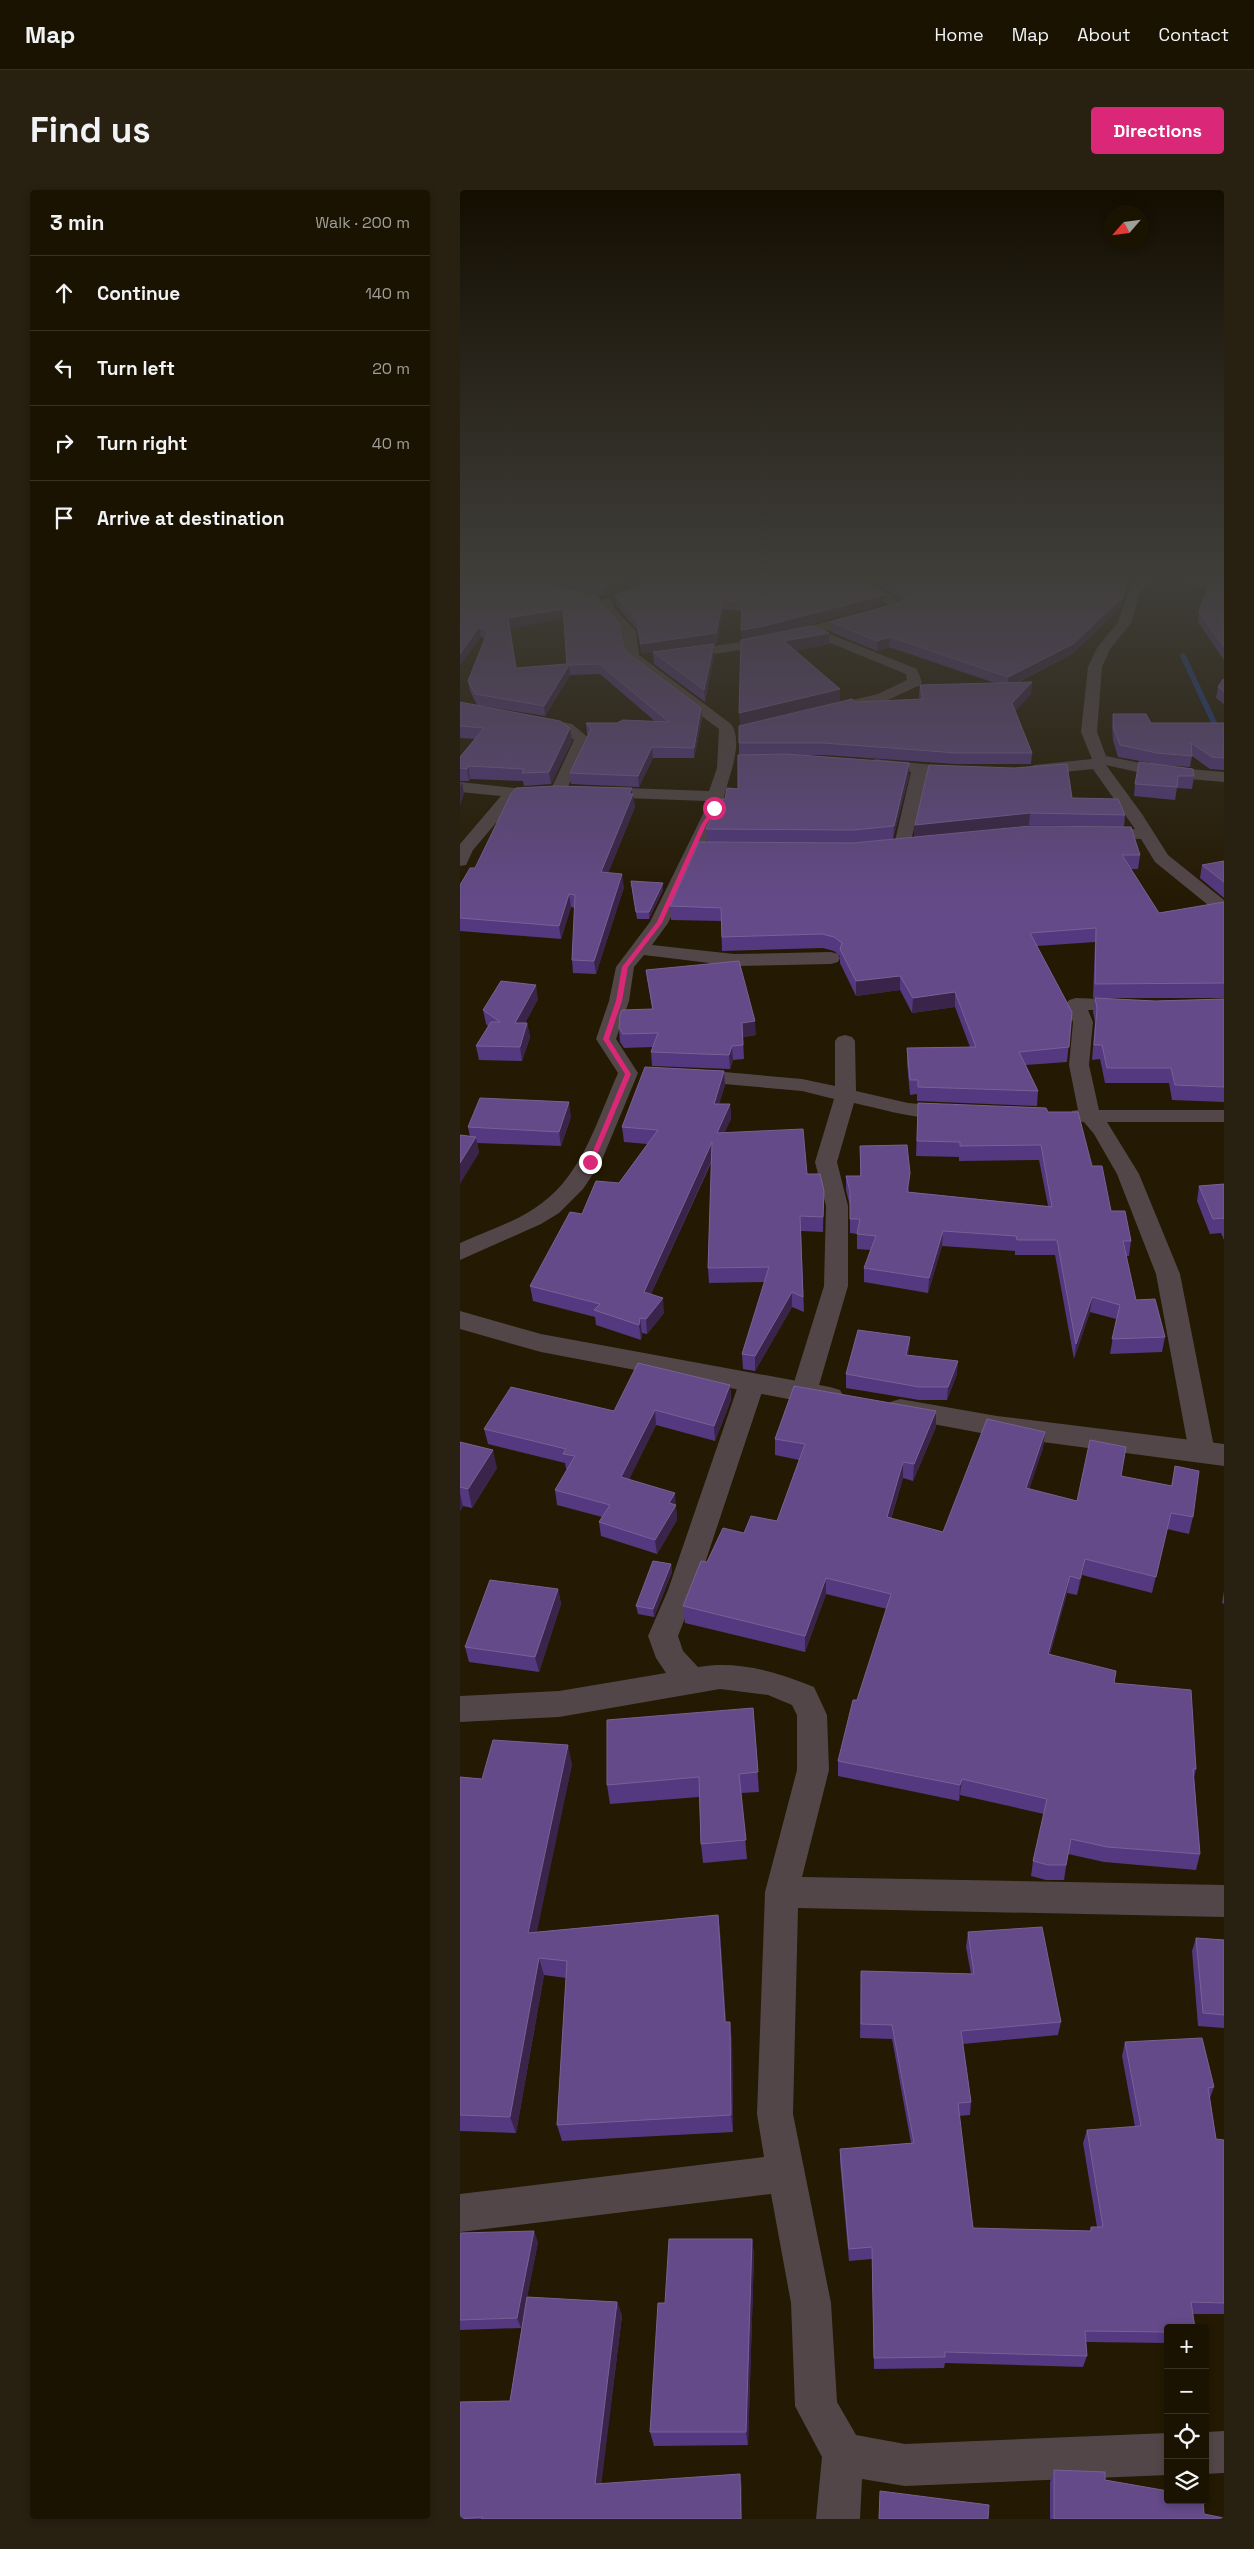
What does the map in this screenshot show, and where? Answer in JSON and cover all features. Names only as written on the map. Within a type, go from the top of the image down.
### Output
[{"type":"street","points":[[460,1252],[533,1219],[551,1208],[575,1184],[590,1162],[637,1074],[606,1039],[619,1001],[625,967],[660,923],[693,849],[714,808],[715,796],[725,762],[728,734],[726,727],[719,720],[671,686]]},
{"type":"street","points":[[817,712],[883,697],[907,686]]},
{"type":"street","points":[[1093,686],[1089,732],[1099,762],[1161,858],[1224,909]]},
{"type":"street","points":[[523,718],[566,727],[592,727]]},
{"type":"street","points":[[558,791],[565,773],[578,755],[582,739],[566,727]]},
{"type":"street","points":[[728,734],[744,729]]},
{"type":"street","points":[[725,762],[746,760]]},
{"type":"street","points":[[863,762],[920,770],[979,773]]},
{"type":"street","points":[[1021,771],[1099,762],[1156,771],[1224,777]]},
{"type":"street","points":[[902,845],[920,770]]},
{"type":"street","points":[[460,787],[512,793],[558,791],[715,796]]},
{"type":"street","points":[[460,861],[466,849],[512,793]]},
{"type":"street","points":[[1078,832],[1144,834]]},
{"type":"street","points":[[882,847],[920,843]]},
{"type":"street","points":[[693,849],[711,850]]},
{"type":"street","points":[[640,949],[734,960],[831,958]]},
{"type":"street","points":[[460,1320],[541,1343],[752,1383],[997,1426],[1213,1454],[1168,1274],[1128,1174],[1103,1131],[1090,1116],[1079,1065],[1083,1022],[1076,1004],[1144,1006]]},
{"type":"street","points":[[804,1392],[836,1286],[837,1206],[826,1162],[846,1095],[844,1040]]},
{"type":"street","points":[[672,1074],[802,1085],[908,1109],[976,1112]]},
{"type":"street","points":[[1063,1116],[1224,1116]]},
{"type":"street","points":[[681,1669],[663,1636],[682,1590],[752,1383]]},
{"type":"street","points":[[460,1709],[559,1704],[654,1687],[681,1669],[770,1683],[803,1696],[812,1714],[812,1770],[782,1892],[775,2114],[811,2303],[816,2406],[843,2454],[838,2519]]},
{"type":"street","points":[[782,1892],[1224,1901]]},
{"type":"street","points":[[460,2213],[786,2173]]},
{"type":"street","points":[[1209,2453],[1224,2452]]},
{"type":"street","points":[[843,2454],[905,2464],[1164,2454]]},
{"type":"building","points":[[471,686],[556,686],[544,706],[475,694]]},
{"type":"building","points":[[625,686],[671,686],[701,708],[694,748],[652,747],[638,776],[570,773],[591,729],[586,723],[617,723],[623,720],[669,722]]},
{"type":"building","points":[[740,686],[836,686],[840,689],[739,713]]},
{"type":"building","points":[[920,686],[1028,686],[1012,703],[1032,753],[957,753],[824,743],[739,743],[739,726],[852,699],[855,702],[923,699]]},
{"type":"building","points":[[1224,686],[1224,692],[1218,687]]},
{"type":"building","points":[[460,702],[560,721],[570,728],[549,772],[522,773],[524,769],[468,766],[467,769],[460,768],[460,757],[484,728],[460,726]]},
{"type":"building","points":[[1113,714],[1146,714],[1151,723],[1224,723],[1224,758],[1212,757],[1191,743],[1192,756],[1157,753],[1120,745],[1114,729]]},
{"type":"building","points":[[785,754],[909,763],[894,826],[853,830],[706,829],[722,799],[725,799],[727,788],[738,789],[738,755]]},
{"type":"building","points":[[1139,762],[1193,769],[1194,776],[1178,776],[1177,787],[1135,784]]},
{"type":"building","points":[[1067,764],[1072,798],[1118,799],[1125,815],[1030,813],[915,825],[929,765],[1014,768]]},
{"type":"building","points":[[556,786],[632,788],[629,794],[633,794],[601,872],[622,874],[594,961],[572,960],[575,895],[569,894],[559,926],[460,918],[460,885],[470,868],[475,868],[511,794],[516,788]]},
{"type":"building","points":[[1030,826],[1131,827],[1140,855],[1122,855],[1159,913],[1224,902],[1224,983],[1095,984],[1096,928],[1030,933],[1072,1012],[1069,1047],[1019,1052],[1038,1091],[918,1087],[918,1080],[910,1080],[907,1048],[976,1047],[955,992],[913,998],[900,976],[856,981],[840,949],[842,943],[834,937],[822,934],[722,937],[721,908],[670,906],[699,842],[853,843]]},
{"type":"building","points":[[1224,861],[1224,882],[1202,865]]},
{"type":"building","points":[[631,881],[663,883],[649,912],[636,912]]},
{"type":"building","points":[[739,961],[755,1021],[742,1023],[743,1045],[732,1046],[729,1055],[651,1052],[658,1033],[623,1034],[619,1028],[622,1010],[653,1009],[646,970]]},
{"type":"building","points":[[501,981],[536,985],[515,1023],[527,1023],[520,1047],[476,1046],[491,1022],[500,1022],[483,1010]]},
{"type":"building","points":[[1095,998],[1155,1001],[1224,999],[1224,1087],[1175,1085],[1171,1068],[1107,1068],[1102,1045],[1094,1045],[1097,1008]]},
{"type":"building","points":[[645,1067],[724,1071],[714,1104],[730,1104],[717,1133],[803,1129],[807,1174],[820,1174],[824,1191],[823,1217],[800,1216],[803,1297],[792,1292],[755,1356],[742,1354],[769,1267],[708,1268],[712,1142],[644,1292],[663,1298],[646,1319],[640,1318],[639,1325],[594,1310],[600,1304],[530,1286],[570,1212],[582,1214],[596,1181],[619,1183],[658,1130],[622,1127]]},
{"type":"building","points":[[480,1098],[569,1102],[559,1132],[468,1127]]},
{"type":"building","points":[[918,1103],[1046,1108],[1048,1112],[1078,1112],[1092,1166],[1102,1166],[1111,1211],[1125,1211],[1131,1241],[1123,1241],[1136,1300],[1155,1299],[1165,1337],[1112,1339],[1120,1305],[1092,1297],[1076,1344],[1057,1240],[1017,1240],[1016,1236],[943,1231],[929,1278],[864,1268],[876,1236],[857,1234],[860,1219],[850,1219],[850,1191],[846,1176],[861,1176],[860,1146],[907,1145],[910,1173],[907,1192],[1052,1207],[1041,1145],[960,1146],[960,1142],[917,1141]]},
{"type":"building","points":[[460,1135],[476,1137],[460,1163]]},
{"type":"building","points":[[1224,1184],[1224,1218],[1213,1219],[1199,1186]]},
{"type":"building","points":[[858,1330],[910,1337],[906,1355],[958,1361],[948,1387],[919,1387],[846,1374]]},
{"type":"building","points":[[638,1363],[730,1385],[714,1426],[655,1410],[621,1477],[675,1493],[669,1503],[676,1505],[655,1540],[599,1522],[610,1505],[555,1490],[575,1456],[563,1454],[566,1449],[484,1429],[511,1387],[614,1411]]},
{"type":"building","points":[[794,1386],[936,1411],[914,1464],[903,1462],[887,1517],[943,1532],[987,1419],[1045,1432],[1026,1488],[1077,1501],[1090,1440],[1126,1447],[1121,1476],[1172,1486],[1175,1466],[1199,1471],[1193,1517],[1171,1513],[1156,1577],[1085,1559],[1080,1579],[1070,1576],[1048,1654],[1116,1671],[1114,1683],[1191,1690],[1196,1769],[1193,1769],[1200,1854],[1107,1847],[1071,1839],[1066,1865],[1048,1865],[1033,1861],[1047,1799],[962,1779],[960,1785],[838,1761],[853,1700],[857,1700],[891,1594],[826,1578],[805,1636],[683,1606],[701,1561],[707,1562],[723,1528],[744,1533],[751,1516],[777,1521],[805,1444],[775,1439]]},
{"type":"building","points":[[460,1442],[493,1450],[468,1489],[460,1487]]},
{"type":"building","points":[[653,1561],[671,1564],[653,1609],[636,1606]]},
{"type":"building","points":[[490,1580],[558,1589],[535,1657],[465,1647]]},
{"type":"building","points":[[753,1708],[758,1772],[739,1774],[746,1840],[701,1844],[699,1777],[607,1785],[607,1720]]},
{"type":"building","points":[[493,1740],[568,1745],[528,1933],[718,1915],[725,2022],[730,2022],[731,2115],[557,2125],[567,1961],[539,1958],[510,2117],[460,2115],[460,1777],[482,1779]]},
{"type":"building","points":[[1042,1927],[1061,2022],[961,2031],[971,2102],[958,2103],[973,2228],[1091,2231],[1091,2227],[1103,2227],[1087,2130],[1141,2126],[1125,2042],[1202,2038],[1214,2087],[1208,2088],[1216,2139],[1224,2140],[1224,2303],[1191,2302],[1194,2324],[1164,2324],[1164,2332],[1085,2331],[1087,2356],[945,2352],[945,2357],[874,2358],[872,2247],[849,2249],[840,2149],[914,2143],[892,2025],[861,2024],[861,1971],[974,1974],[968,1932]]},
{"type":"building","points":[[1196,1938],[1224,1940],[1224,2015],[1203,2013]]},
{"type":"building","points":[[534,2231],[517,2318],[460,2320],[460,2233]]},
{"type":"building","points":[[669,2239],[752,2239],[746,2432],[650,2432],[658,2303],[665,2303]]},
{"type":"building","points":[[527,2297],[617,2302],[595,2484],[740,2474],[741,2519],[482,2519],[482,2517],[460,2519],[460,2402],[510,2401]]},
{"type":"building","points":[[1054,2470],[1105,2472],[1105,2480],[1164,2490],[1164,2504],[1203,2504],[1204,2514],[1224,2518],[1224,2519],[1054,2519]]},
{"type":"building","points":[[880,2491],[989,2505],[988,2519],[879,2519]]},
{"type":"waterway","points":[[1197,686],[1224,744]]},
{"type":"route","points":[[590,1162],[628,1074],[625,1066],[614,1055],[606,1039],[619,1001],[625,967],[660,923],[704,825],[714,808]]}]
